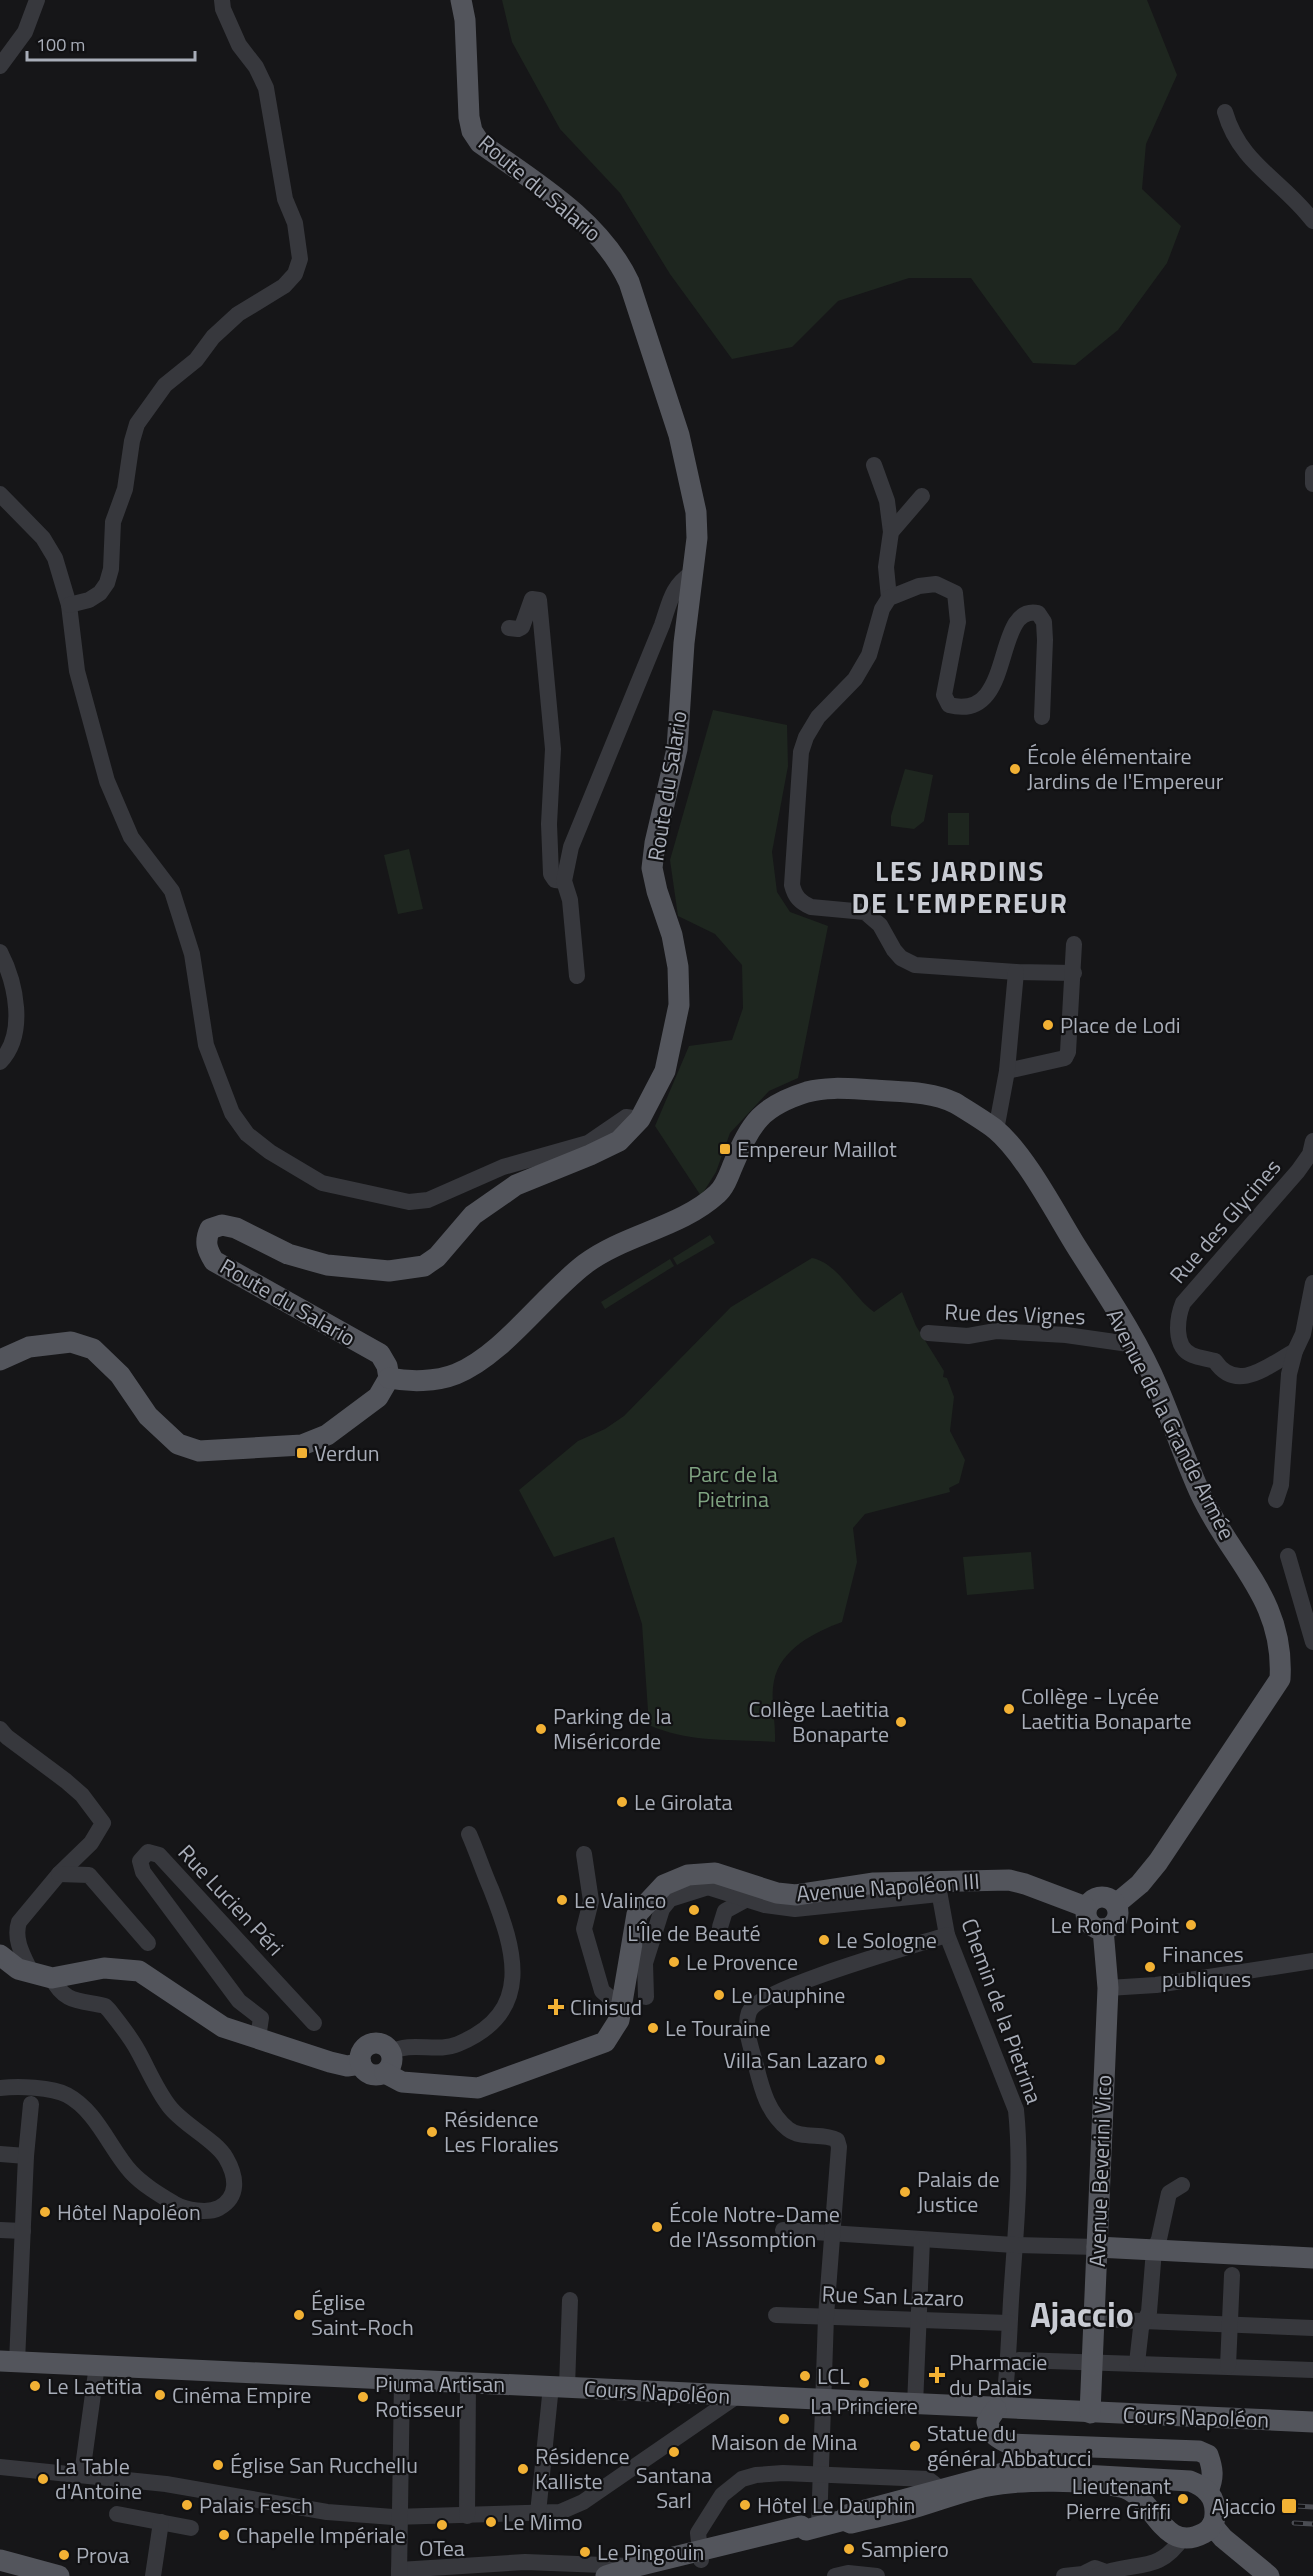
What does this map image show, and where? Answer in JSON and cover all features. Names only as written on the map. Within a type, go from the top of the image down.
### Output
[{"type":"main road","name":"Route du Salario","points":[[389,1378],[387,1366],[380,1354],[214,1261],[207,1250],[206,1238],[210,1229],[222,1225],[236,1228],[288,1254],[327,1265],[389,1271],[424,1266],[437,1257],[473,1215],[516,1185],[619,1141],[640,1119],[665,1071],[679,1005],[678,968],[672,935],[652,868],[655,843],[677,749],[684,643],[697,538],[691,481],[679,435],[629,282],[619,260],[582,219],[480,143],[472,131],[469,117],[465,20],[461,0]]},
{"type":"main road","name":"Avenue de la Grande Armée","points":[[389,1378],[438,1379],[457,1374],[490,1353],[587,1262],[705,1204],[722,1190],[751,1127],[774,1104],[812,1091],[839,1088],[930,1095],[955,1104],[996,1130],[1043,1191],[1136,1345],[1157,1385],[1201,1494],[1263,1597],[1276,1626],[1281,1661],[1280,1679],[1158,1862],[1140,1884],[1116,1904]]},
{"type":"main road","points":[[0,1360],[29,1347],[71,1342],[93,1349],[120,1375],[148,1416],[178,1444],[199,1452],[302,1445],[327,1435],[378,1397],[389,1378]]},
{"type":"main road","name":"Avenue Napoléon III","points":[[384,2073],[402,2082],[462,2089],[493,2085],[605,2042],[619,2020],[637,1914],[664,1885],[688,1875],[715,1873],[777,1893],[796,1894],[874,1883],[932,1888],[1009,1880],[1086,1907]]},
{"type":"main road","points":[[1097,1896],[1108,1897],[1116,1904],[1117,1920],[1113,1925],[1103,1929],[1090,1924],[1086,1916],[1086,1907],[1097,1896]]},
{"type":"main road","name":"Avenue Beverini Vico","points":[[1090,2413],[1108,1988],[1103,1929]]},
{"type":"main road","points":[[0,1955],[18,1969],[42,1976],[104,1968],[139,1971],[223,2026],[330,2062],[347,2066],[361,2064]]},
{"type":"main road","points":[[372,2043],[383,2044],[391,2052],[392,2061],[384,2073],[371,2074],[361,2064],[363,2049],[372,2043]]},
{"type":"main road","points":[[1097,2247],[1313,2258]]},
{"type":"main road","name":"Cours Napoléon","points":[[8,2362],[1313,2422]]},
{"type":"main road","points":[[999,2409],[987,2422],[997,2438],[1010,2444],[1199,2451],[1208,2455],[1213,2468],[1208,2491]]},
{"type":"main road","points":[[606,2576],[802,2536],[812,2528],[844,2520],[851,2523],[989,2485],[1028,2481],[1122,2487],[1150,2508],[1165,2529],[1183,2537],[1198,2535],[1212,2525],[1215,2509],[1208,2491],[1191,2481],[1011,2471],[847,2515],[844,2520]]},
{"type":"main road","points":[[1150,2508],[1165,2479]]},
{"type":"main road","points":[[1212,2525],[1223,2538],[1269,2576]]},
{"type":"main road","points":[[0,2560],[59,2576]]},
{"type":"street","points":[[0,66],[25,32],[37,0]]},
{"type":"street","points":[[69,605],[89,600],[100,593],[107,583],[111,569],[113,522],[125,489],[132,441],[137,424],[165,385],[195,360],[213,337],[238,314],[284,286],[295,274],[300,260],[295,223],[285,199],[266,88],[256,67],[239,45],[223,9],[222,0]]},
{"type":"street","points":[[1225,112],[1233,138],[1245,153],[1313,221]]},
{"type":"street","points":[[874,465],[887,501],[891,532],[886,567],[889,598]]},
{"type":"street","points":[[1313,473],[1313,484]]},
{"type":"street","points":[[0,494],[44,538],[55,558],[69,605],[77,671],[107,780],[131,837],[172,891],[192,954],[206,1045],[231,1113],[247,1134],[270,1152],[322,1183],[409,1202],[428,1200],[528,1159],[588,1143],[626,1117],[640,1119]]},
{"type":"street","points":[[891,532],[922,496]]},
{"type":"street","points":[[577,976],[570,900],[564,881],[571,847],[662,625],[673,592],[678,582],[692,573]]},
{"type":"street","points":[[1042,717],[1045,640],[1044,622],[1038,613],[1029,612],[1022,615],[1014,627],[993,686],[984,700],[972,706],[960,708],[949,705],[944,695],[958,622],[955,593],[936,584],[919,586],[889,598],[882,609],[869,655],[855,679],[818,717],[801,752],[792,874],[795,896],[802,903],[811,907],[865,912],[880,925],[901,958],[915,965],[1016,972],[1074,973]]},
{"type":"street","points":[[509,627],[518,629],[522,627],[532,600],[539,600],[554,749],[549,824],[551,874],[555,880],[564,881]]},
{"type":"street","points":[[1007,1071],[1065,1058],[1068,1052],[1074,944]]},
{"type":"street","points":[[0,952],[13,990],[16,1034],[8,1054],[0,1062]]},
{"type":"street","points":[[996,1130],[1007,1071],[1016,972]]},
{"type":"street","name":"Rue des Glycines","points":[[1295,1351],[1248,1377],[1233,1377],[1222,1372],[1215,1361],[1190,1354],[1182,1346],[1178,1334],[1178,1317],[1183,1303],[1298,1171],[1310,1154],[1313,1141]]},
{"type":"street","points":[[1276,1500],[1281,1485],[1289,1374],[1295,1351],[1303,1334],[1313,1283]]},
{"type":"street","name":"Rue des Vignes","points":[[928,1333],[968,1336],[996,1331],[1066,1335],[1136,1345]]},
{"type":"street","points":[[1288,1556],[1313,1642]]},
{"type":"street","points":[[0,1729],[82,1795],[103,1823],[91,1843],[59,1874],[19,1922],[16,1932],[42,1976],[65,1997],[105,2006],[109,2010],[136,2048],[169,2105],[226,2157],[235,2186],[234,2194],[227,2204],[214,2211],[198,2211],[179,2206],[160,2195],[131,2172],[93,2118],[67,2095],[18,2086],[0,2088]]},
{"type":"street","points":[[391,2052],[398,2048],[414,2046],[438,2048],[457,2045],[484,2029],[501,2011],[513,1989],[513,1963],[505,1925],[469,1834]]},
{"type":"street","name":"Rue Lucien Péri","points":[[258,2038],[261,2018],[239,2001],[143,1872],[140,1862],[148,1852],[159,1855],[314,2023]]},
{"type":"street","points":[[584,1854],[591,1901],[584,1929],[602,1991],[620,2006]]},
{"type":"street","points":[[59,1874],[89,1875],[148,1942]]},
{"type":"street","points":[[646,1997],[645,1963],[662,1909],[670,1899],[708,1887],[765,1905],[795,1909],[932,1888]]},
{"type":"street","name":"Chemin de la Pietrina","points":[[932,1888],[947,1935],[1016,2110],[1019,2138],[1014,2245],[1009,2323],[999,2409]]},
{"type":"street","points":[[720,1927],[725,1911],[747,1899]]},
{"type":"street","points":[[812,2528],[820,2476],[826,2316],[839,2147],[837,2140],[831,2137],[790,2131],[776,2117],[765,2099],[753,2057],[747,2022],[749,2011],[766,1997],[805,1980],[947,1935]]},
{"type":"street","points":[[1108,1988],[1156,1985],[1313,1961]]},
{"type":"street","points":[[8,2362],[23,2232],[31,2104]]},
{"type":"street","points":[[0,2154],[26,2156]]},
{"type":"street","points":[[1137,2363],[1140,2333],[1149,2312],[1154,2250],[1160,2239],[1169,2193],[1182,2184]]},
{"type":"street","points":[[0,2230],[23,2232]]},
{"type":"street","points":[[783,2230],[1014,2245],[1097,2247]]},
{"type":"street","points":[[915,2405],[922,2240]]},
{"type":"street","points":[[1228,2366],[1232,2275]]},
{"type":"street","points":[[538,2513],[559,2387],[570,2301]]},
{"type":"street","name":"Rue San Lazaro","points":[[776,2315],[1009,2323]]},
{"type":"street","points":[[1094,2319],[1146,2319],[1313,2328]]},
{"type":"street","points":[[1019,2360],[1313,2370]]},
{"type":"street","points":[[82,2474],[97,2365]]},
{"type":"street","points":[[402,2379],[399,2573],[525,2562],[639,2571]]},
{"type":"street","points":[[467,2516],[468,2382]]},
{"type":"street","points":[[0,2467],[82,2474],[213,2491],[327,2512],[399,2516],[560,2512],[583,2502],[737,2396]]},
{"type":"street","points":[[700,2556],[698,2533],[722,2495],[742,2479],[756,2475],[783,2473],[928,2479],[941,2489]]},
{"type":"street","points":[[117,2514],[191,2528]]},
{"type":"street","points":[[153,2576],[161,2522]]},
{"type":"street","points":[[1064,2576],[1155,2567],[1168,2560],[1183,2537]]},
{"type":"street","points":[[835,2576],[848,2573],[877,2576]]},
{"type":"green space","points":[[502,0],[1147,0],[1177,75],[1146,144],[1142,189],[1181,226],[1167,263],[1118,330],[1075,365],[1033,363],[971,278],[909,278],[838,301],[792,347],[732,359],[670,274],[620,193],[560,129],[512,42]]},
{"type":"green space","points":[[713,710],[787,725],[788,766],[772,852],[777,892],[790,912],[828,926],[798,1078],[769,1091],[730,1133],[716,1172],[701,1196],[655,1126],[689,1046],[732,1040],[743,1008],[742,965],[715,934],[678,916],[670,860]]},
{"type":"green space","points":[[905,769],[933,775],[924,821],[914,829],[891,826],[891,816]]},
{"type":"green space","points":[[948,813],[969,813],[969,845],[948,845]]},
{"type":"green space","points":[[409,849],[423,909],[398,914],[384,855]]},
{"type":"green space","points":[[710,1235],[715,1243],[677,1265],[673,1258]]},
{"type":"green space","name":"Parc de la Pietrina","points":[[812,1258],[830,1266],[874,1312],[902,1292],[916,1326],[944,1371],[943,1377],[947,1378],[954,1397],[950,1431],[965,1460],[959,1483],[949,1488],[950,1492],[865,1514],[853,1528],[857,1562],[842,1622],[800,1643],[783,1660],[774,1681],[775,1742],[711,1739],[664,1731],[649,1725],[642,1624],[614,1537],[554,1557],[519,1490],[578,1441],[605,1429],[624,1416],[731,1307]]},
{"type":"green space","points":[[670,1259],[674,1266],[605,1309],[601,1302]]},
{"type":"green space","points":[[1031,1552],[1034,1589],[967,1595],[963,1557]]},
{"type":"railway","points":[[1296,2506],[1313,2507]]},
{"type":"railway","points":[[1294,2523],[1313,2524]]},
{"type":"place","name":"École élémentaire Jardins de l'Empereur","points":[[1015,769]]},
{"type":"place","name":"Place de Lodi","points":[[1048,1025]]},
{"type":"place","name":"Empereur Maillot","points":[[725,1149]]},
{"type":"place","name":"Verdun","points":[[302,1453]]},
{"type":"place","name":"Collège - Lycée Laetitia Bonaparte","points":[[1009,1709]]},
{"type":"place","name":"Collège Laetitia Bonaparte","points":[[901,1722]]},
{"type":"place","name":"Parking de la Miséricorde","points":[[541,1729]]},
{"type":"place","name":"Le Girolata","points":[[622,1802]]},
{"type":"place","name":"Le Valinco","points":[[562,1900]]},
{"type":"place","name":"L'Île de Beauté","points":[[694,1910]]},
{"type":"place","name":"Le Rond Point","points":[[1191,1925]]},
{"type":"place","name":"Le Sologne","points":[[824,1940]]},
{"type":"place","name":"Le Provence","points":[[674,1962]]},
{"type":"place","name":"Finances publiques","points":[[1150,1967]]},
{"type":"place","name":"Le Dauphine","points":[[719,1995]]},
{"type":"place","name":"Clinisud","points":[[556,2007]]},
{"type":"place","name":"Le Touraine","points":[[653,2028]]},
{"type":"place","name":"Villa San Lazaro","points":[[880,2060]]},
{"type":"place","name":"Résidence Les Floralies","points":[[432,2132]]},
{"type":"place","name":"Palais de Justice","points":[[905,2192]]},
{"type":"place","name":"Hôtel Napoléon","points":[[45,2212]]},
{"type":"place","name":"École Notre-Dame de l'Assomption","points":[[657,2227]]},
{"type":"place","name":"Église Saint-Roch","points":[[299,2315]]},
{"type":"place","name":"Pharmacie du Palais","points":[[937,2375]]},
{"type":"place","name":"LCL","points":[[805,2376]]},
{"type":"place","name":"La Princiere","points":[[864,2383]]},
{"type":"place","name":"Le Laetitia","points":[[35,2386]]},
{"type":"place","name":"Cinéma Empire","points":[[160,2395]]},
{"type":"place","name":"Piuma Artisan Rotisseur","points":[[363,2397]]},
{"type":"place","name":"Maison de Mina","points":[[784,2419]]},
{"type":"place","name":"Statue du général Abbatucci","points":[[915,2446]]},
{"type":"place","name":"Santana Sarl","points":[[674,2452]]},
{"type":"place","name":"Église San Rucchellu","points":[[218,2465]]},
{"type":"place","name":"Résidence Kalliste","points":[[523,2469]]},
{"type":"place","name":"La Table d'Antoine","points":[[43,2479]]},
{"type":"place","name":"Lieutenant Pierre Griffi","points":[[1183,2499]]},
{"type":"place","name":"Palais Fesch","points":[[187,2505]]},
{"type":"place","name":"Hôtel Le Dauphin","points":[[745,2505]]},
{"type":"place","name":"Ajaccio","points":[[1289,2506]]},
{"type":"place","name":"Le Mimo","points":[[491,2522]]},
{"type":"place","name":"OTea","points":[[442,2525]]},
{"type":"place","name":"Chapelle Impériale","points":[[224,2535]]},
{"type":"place","name":"Sampiero","points":[[849,2549]]},
{"type":"place","name":"Le Pingouin","points":[[585,2552]]},
{"type":"place","name":"Prova","points":[[64,2555]]},
{"type":"district","name":"LES JARDINS DE L'EMPEREUR","points":[[960,886]]},
{"type":"district","name":"Ajaccio","points":[[1082,2314]]}]
